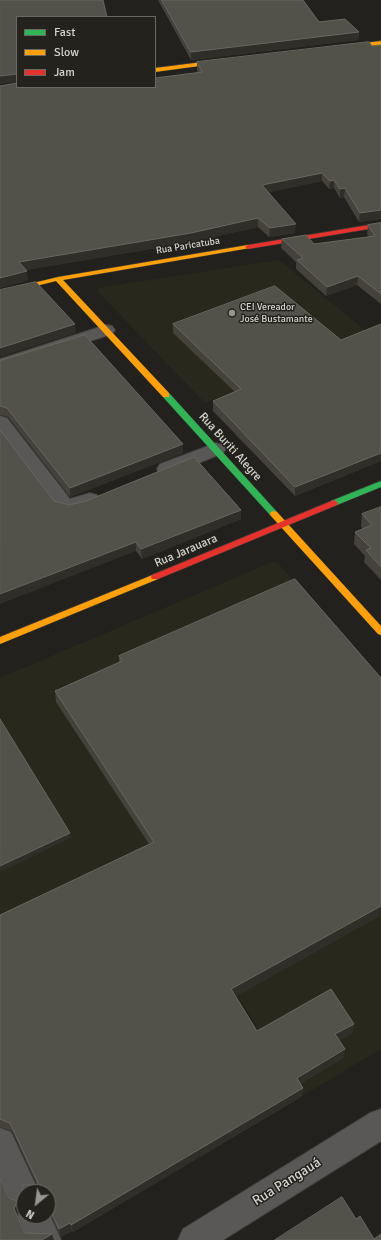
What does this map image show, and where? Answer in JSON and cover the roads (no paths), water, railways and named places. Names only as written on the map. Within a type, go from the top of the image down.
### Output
[{"type":"street","points":[[334,48],[381,43]]},
{"type":"street","points":[[156,70],[233,61]]},
{"type":"street","name":"Rua Paricatuba","points":[[0,293],[58,279],[381,225]]},
{"type":"street","name":"Rua Buriti Alegre","points":[[58,279],[216,449],[381,632]]},
{"type":"street","points":[[0,365],[106,330]]},
{"type":"street","points":[[0,422],[63,504],[70,506],[80,504],[108,492]]},
{"type":"street","points":[[151,475],[216,449]]},
{"type":"street","name":"Rua Jarauara","points":[[0,641],[283,523],[381,484]]},
{"type":"street","name":"Rua Pangauá","points":[[194,1240],[381,1124]]},
{"type":"street","points":[[0,1143],[19,1184]]},
{"type":"street","points":[[38,1224],[45,1240]]},
{"type":"place","name":"CEI Vereador José Bustamante","points":[[232,313]]}]
